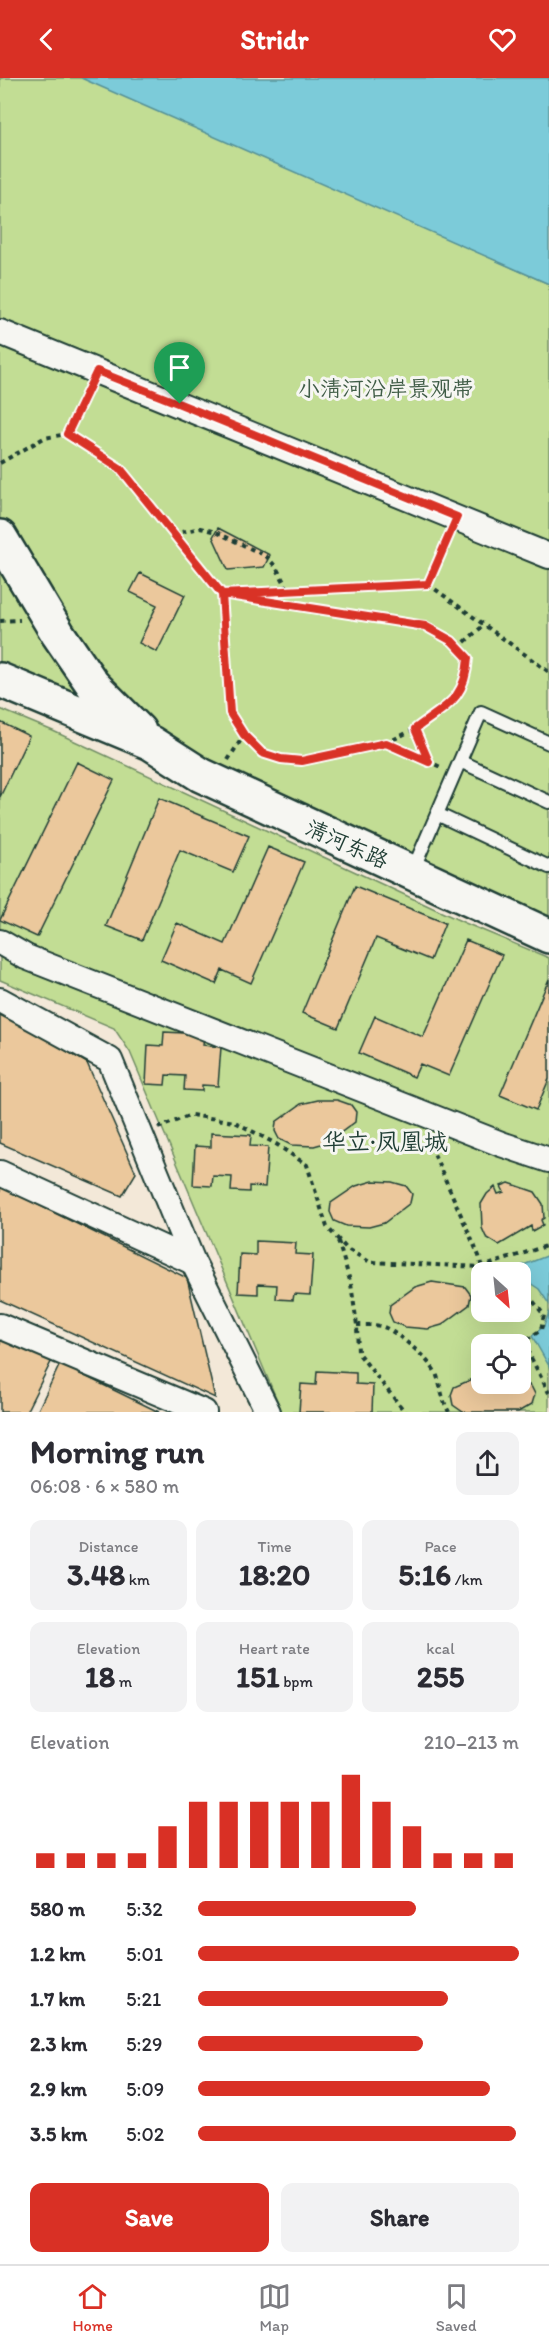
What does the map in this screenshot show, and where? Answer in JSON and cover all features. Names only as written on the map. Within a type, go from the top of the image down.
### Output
[{"type":"street","points":[[0,332],[549,556]]},
{"type":"street","name":"清河东路","points":[[0,537],[58,634],[93,685],[151,743]]},
{"type":"street","points":[[7,683],[35,687],[50,678],[60,661],[58,634]]},
{"type":"street","name":"清河东路","points":[[7,683],[151,743],[201,775],[549,936]]},
{"type":"street","points":[[0,942],[26,957],[415,1110],[549,1160]]},
{"type":"street","points":[[0,1000],[110,1060],[193,1262],[268,1412]]},
{"type":"street","points":[[0,1173],[193,1262]]},
{"type":"street","points":[[0,1326],[204,1412]]},
{"type":"lane","points":[[411,873],[481,712],[549,743]]},
{"type":"lane","points":[[458,767],[549,802]]},
{"type":"lane","points":[[437,814],[549,867]]},
{"type":"path","points":[[67,434],[97,371]]},
{"type":"path","points":[[0,463],[44,438],[67,434],[120,468],[222,594],[230,713],[244,735],[262,753],[281,759],[302,761],[386,743],[415,729],[459,695],[466,678],[468,658],[458,648],[425,626],[222,594]]},
{"type":"path","points":[[428,584],[457,517]]},
{"type":"path","points":[[173,534],[200,528],[216,532],[266,556],[276,567],[289,591]]},
{"type":"path","points":[[222,594],[428,584],[549,672]]},
{"type":"path","points":[[458,648],[484,625]]},
{"type":"path","points":[[415,729],[429,762]]},
{"type":"path","points":[[386,743],[429,762],[458,767]]},
{"type":"path","points":[[415,1110],[479,1262]]},
{"type":"path","points":[[140,1134],[191,1115],[235,1122],[276,1144],[307,1165],[327,1227],[347,1249],[370,1262],[471,1269]]},
{"type":"path","points":[[336,1238],[351,1284],[357,1325],[358,1353],[405,1412]]},
{"type":"path","points":[[503,1262],[549,1245]]},
{"type":"path","points":[[531,1298],[544,1315],[541,1330],[523,1342],[549,1393]]},
{"type":"path","points":[[357,1325],[386,1327],[419,1353],[433,1368],[439,1393],[449,1412]]},
{"type":"green space","name":"小清河沿岸景观带","points":[[0,78],[87,78],[549,284],[549,936],[0,680]]},
{"type":"green space","points":[[0,709],[53,731],[465,923],[549,958],[549,1412],[282,1412],[130,1052],[114,1028],[0,980]]},
{"type":"water","points":[[81,78],[549,78],[549,284]]},
{"type":"water","points":[[547,1256],[549,1259],[549,1304],[539,1289],[531,1284],[531,1262]]},
{"type":"water","points":[[549,1312],[549,1366],[532,1336],[544,1326]]},
{"type":"building","points":[[218,528],[270,555],[264,567],[228,570],[213,537]]},
{"type":"building","points":[[140,573],[185,595],[157,652],[139,643],[157,605],[130,592]]},
{"type":"building","points":[[0,722],[29,736],[0,797]]},
{"type":"building","points":[[77,762],[114,780],[37,937],[0,920]]},
{"type":"building","points":[[159,798],[249,836],[233,872],[180,850],[142,940],[106,926]]},
{"type":"building","points":[[268,847],[304,862],[251,983],[222,970],[216,984],[161,960],[177,923],[225,944]]},
{"type":"building","points":[[355,886],[445,923],[430,960],[376,938],[338,1028],[302,1013]]},
{"type":"building","points":[[466,940],[502,955],[449,1076],[420,1064],[414,1077],[359,1053],[375,1016],[423,1037]]},
{"type":"building","points":[[549,979],[549,1079],[536,1110],[500,1095]]},
{"type":"building","points":[[0,1011],[87,1063],[136,1173],[122,1196],[0,1143]]},
{"type":"building","points":[[164,1032],[204,1034],[203,1045],[221,1047],[218,1086],[202,1085],[202,1091],[184,1090],[185,1076],[166,1075],[165,1085],[146,1084],[148,1045],[163,1046]]},
{"type":"building","points":[[318,1100],[337,1100],[351,1105],[356,1112],[355,1122],[328,1142],[314,1146],[291,1145],[279,1139],[275,1131],[276,1122],[301,1104]]},
{"type":"building","points":[[211,1133],[251,1135],[250,1146],[268,1147],[265,1187],[249,1186],[249,1192],[231,1191],[232,1177],[213,1176],[212,1186],[193,1185],[195,1146],[211,1147]]},
{"type":"building","points":[[373,1181],[392,1182],[406,1186],[412,1194],[410,1203],[384,1223],[369,1227],[346,1226],[334,1221],[330,1212],[331,1203],[356,1186]]},
{"type":"building","points":[[509,1183],[535,1192],[543,1204],[544,1218],[541,1220],[543,1225],[532,1231],[531,1226],[499,1245],[486,1237],[482,1228],[481,1204],[495,1187],[498,1194],[504,1192],[501,1186]]},
{"type":"building","points":[[0,1186],[187,1278],[215,1398],[0,1300]]},
{"type":"building","points":[[256,1241],[296,1243],[295,1254],[313,1255],[310,1295],[294,1294],[293,1300],[276,1299],[277,1285],[258,1284],[258,1294],[238,1293],[240,1254],[256,1255]]},
{"type":"building","points":[[432,1282],[465,1287],[471,1295],[469,1305],[442,1325],[428,1329],[405,1327],[393,1322],[389,1313],[390,1305],[415,1287]]},
{"type":"building","points":[[0,1334],[52,1360],[26,1412],[0,1412]]},
{"type":"building","points":[[60,1364],[159,1412],[37,1412]]},
{"type":"building","points":[[317,1371],[356,1373],[356,1384],[373,1385],[372,1412],[299,1412],[301,1384],[316,1385]]},
{"type":"building","points":[[471,1380],[471,1394],[531,1394],[531,1386],[535,1394],[532,1404],[518,1412],[463,1412],[453,1405],[451,1395],[454,1387]]},
{"type":"district","name":"华立·凤凰城","points":[[385,1141]]},
{"type":"route","points":[[180,404],[97,371],[67,434],[120,468],[222,594],[230,713],[244,735],[262,753],[281,759],[302,761],[386,743],[429,762],[415,729],[459,695],[466,678],[468,658],[452,641],[425,626],[291,603],[222,594],[428,584],[457,517],[180,404]]}]
